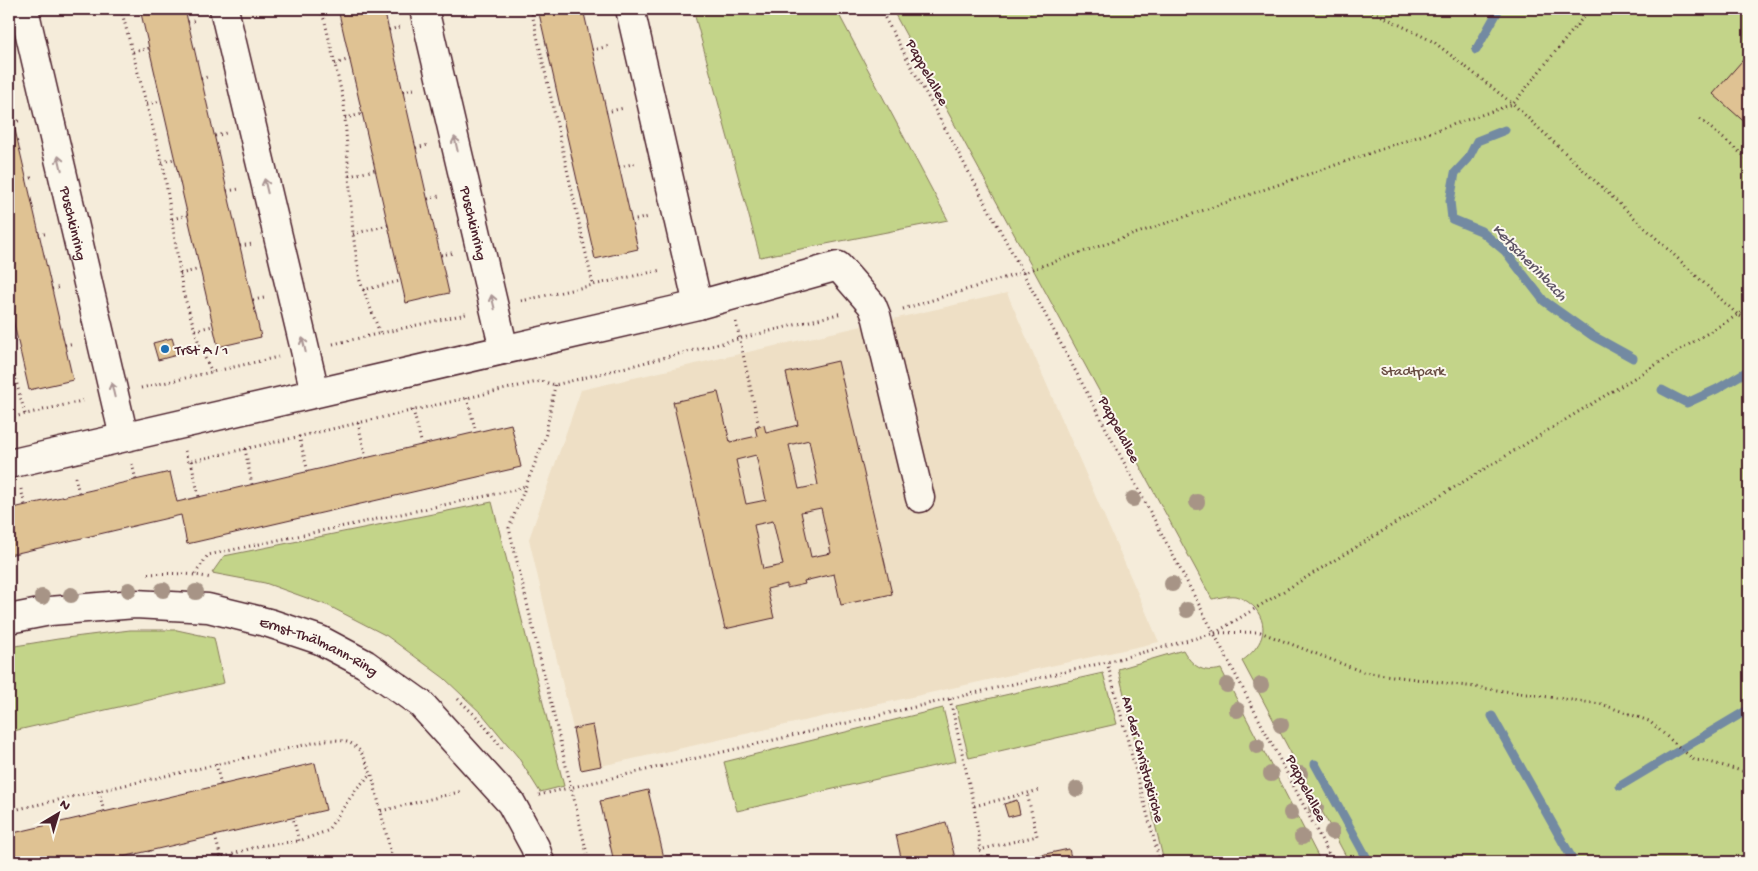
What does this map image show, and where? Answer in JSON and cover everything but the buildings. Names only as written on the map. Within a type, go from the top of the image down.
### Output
[{"type":"street","name":"Puschkinring","points":[[24,9],[124,437]]},
{"type":"street","points":[[224,9],[315,392]]},
{"type":"street","name":"Puschkinring","points":[[424,9],[504,350]]},
{"type":"street","points":[[630,9],[698,305]]},
{"type":"street","points":[[9,464],[698,305],[838,266],[874,310],[920,498]]},
{"type":"street","name":"Ernst-Thälmann-Ring","points":[[9,619],[50,611],[135,604],[208,608],[269,623],[320,640],[365,664],[421,704],[511,803],[540,862]]},
{"type":"path","points":[[121,9],[162,162],[183,292],[201,350],[212,372]]},
{"type":"path","points":[[320,9],[325,22],[344,102],[353,234],[360,281],[380,333]]},
{"type":"path","points":[[530,9],[593,285]]},
{"type":"path","name":"Pappelallee","points":[[880,9],[1024,272],[1333,862]]},
{"type":"path","points":[[1368,9],[1434,42],[1513,104],[1738,314],[1749,321]]},
{"type":"path","points":[[185,448],[188,462],[541,381],[555,385],[740,338],[874,310],[916,306],[1024,272],[1513,104],[1590,9]]},
{"type":"path","points":[[592,50],[611,45]]},
{"type":"path","points":[[133,52],[149,48]]},
{"type":"path","points":[[335,64],[350,60]]},
{"type":"path","points":[[147,104],[161,101]]},
{"type":"path","points":[[606,112],[625,108]]},
{"type":"path","points":[[345,118],[362,114]]},
{"type":"path","points":[[1700,119],[1749,160]]},
{"type":"path","points":[[162,162],[174,159]]},
{"type":"path","points":[[619,167],[637,162]]},
{"type":"path","points":[[350,176],[375,170]]},
{"type":"path","points":[[172,219],[187,215]]},
{"type":"path","points":[[631,221],[650,217]]},
{"type":"path","points":[[353,234],[388,225]]},
{"type":"path","points":[[9,418],[688,262]]},
{"type":"path","points":[[180,274],[200,269]]},
{"type":"path","points":[[363,290],[400,281]]},
{"type":"path","points":[[730,295],[759,426]]},
{"type":"path","points":[[1214,633],[1749,308]]},
{"type":"path","points":[[195,330],[213,326]]},
{"type":"path","points":[[9,355],[25,414]]},
{"type":"path","points":[[555,385],[546,438],[509,528],[589,862]]},
{"type":"path","points":[[467,398],[476,432]]},
{"type":"path","points":[[413,410],[422,445]]},
{"type":"path","points":[[358,423],[366,458]]},
{"type":"path","points":[[299,436],[308,472]]},
{"type":"path","points":[[245,449],[252,485]]},
{"type":"path","points":[[191,461],[199,497]]},
{"type":"path","points":[[195,574],[208,555],[526,486]]},
{"type":"path","points":[[511,803],[570,787],[1107,662],[1214,633],[1260,632],[1363,672],[1601,704],[1649,721],[1694,760],[1706,761],[1749,773]]},
{"type":"path","name":"An der Christuskirche","points":[[1107,662],[1160,862]]},
{"type":"path","points":[[950,699],[974,806],[982,862]]},
{"type":"path","points":[[9,811],[326,740],[341,739],[354,744],[364,755],[372,774],[393,862]]},
{"type":"path","points":[[216,764],[221,785]]},
{"type":"path","points":[[190,862],[221,858],[258,846],[299,841],[327,831],[348,799],[372,774]]},
{"type":"path","points":[[380,811],[469,790]]},
{"type":"path","points":[[974,806],[1040,790]]},
{"type":"path","points":[[99,791],[104,812]]},
{"type":"path","points":[[979,850],[1037,836],[1027,793]]},
{"type":"path","points":[[293,818],[299,841]]},
{"type":"path","points":[[215,836],[221,858]]},
{"type":"path","points":[[149,851],[152,862]]},
{"type":"shaded area","points":[[1007,293],[1159,642],[601,766],[593,725],[573,729],[529,539],[581,390]]},
{"type":"green space","points":[[693,9],[836,9],[948,220],[760,257]]},
{"type":"green space","name":"Stadtpark","points":[[892,9],[1749,9],[1749,862],[1349,862],[1242,661],[1259,644],[1262,637],[1263,630],[1260,616],[1255,608],[1238,597],[1229,596],[1212,599]]},
{"type":"green space","points":[[492,502],[564,786],[540,792],[518,757],[483,715],[444,678],[387,636],[329,606],[265,583],[212,573],[224,556]]},
{"type":"green space","points":[[130,630],[177,630],[214,638],[224,683],[9,732],[9,647]]},
{"type":"green space","points":[[1183,650],[1194,664],[1203,669],[1221,669],[1321,862],[1164,862],[1118,669]]},
{"type":"green space","points":[[1103,673],[1117,724],[969,758],[956,706]]},
{"type":"green space","points":[[943,708],[956,761],[737,811],[724,762]]},
{"type":"waterway","name":"Ketscherinbach","points":[[1476,50],[1499,9]]},
{"type":"waterway","name":"Ketscherinbach","points":[[1505,130],[1477,141],[1468,159],[1455,173],[1450,201],[1452,219],[1481,231],[1505,251],[1544,301],[1593,336],[1633,358]]},
{"type":"waterway","name":"Ketscherinbach","points":[[1662,390],[1687,403],[1717,389],[1749,370]]},
{"type":"waterway","points":[[1620,786],[1749,709]]},
{"type":"waterway","points":[[1492,716],[1574,862]]},
{"type":"waterway","points":[[1315,764],[1369,862]]},
{"type":"place","name":"TrSt A / 1","points":[[165,349]]}]
